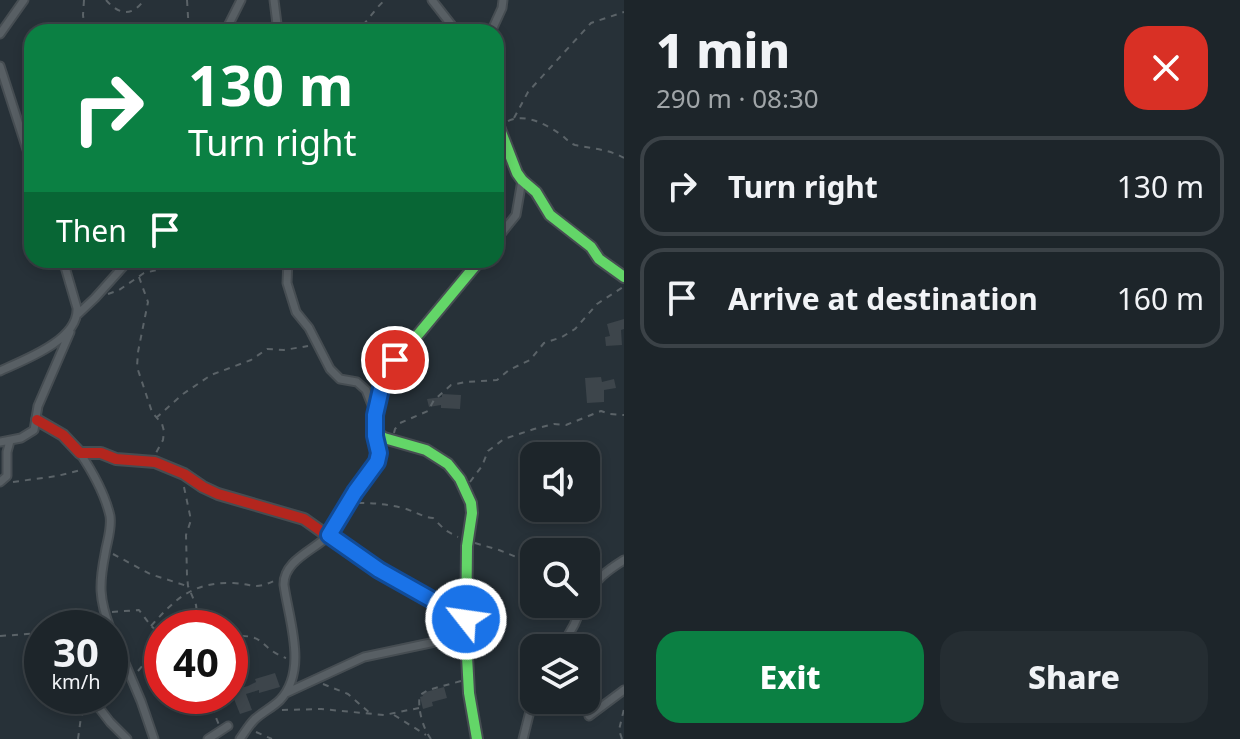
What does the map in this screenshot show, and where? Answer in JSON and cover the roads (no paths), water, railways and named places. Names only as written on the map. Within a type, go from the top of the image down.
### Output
[{"type":"street","points":[[0,34],[24,0]]},
{"type":"street","points":[[229,24],[241,0]]},
{"type":"street","points":[[274,0],[277,24]]},
{"type":"street","points":[[432,0],[451,24]]},
{"type":"street","points":[[495,24],[503,0]]},
{"type":"street","points":[[0,66],[24,140]]},
{"type":"street","points":[[504,140],[517,173],[536,192],[550,215],[624,277]]},
{"type":"street","points":[[504,230],[516,215],[522,180]]},
{"type":"street","points":[[65,268],[78,314]]},
{"type":"street","points":[[0,442],[29,434],[36,427],[38,406],[78,314],[122,268]]},
{"type":"street","points":[[289,268],[287,283],[296,312],[309,328],[330,369],[340,379],[357,382],[366,390],[375,415]]},
{"type":"street","points":[[240,739],[255,719],[279,702],[292,679],[295,661],[285,575],[296,561],[329,535],[377,462],[375,415],[387,372],[473,268]]},
{"type":"street","points":[[0,371],[41,352],[70,330]]},
{"type":"street","points":[[37,420],[63,435],[80,453],[90,467],[110,516],[101,573],[100,597],[103,610]]},
{"type":"street","points":[[376,432],[384,438],[426,450],[439,458],[456,473],[471,503],[466,638],[468,680],[477,739]]},
{"type":"street","points":[[0,482],[7,476],[10,441]]},
{"type":"street","points":[[80,453],[101,453],[116,459],[155,462],[184,474],[218,494],[297,516],[379,570],[466,619]]},
{"type":"street","points":[[600,577],[624,560]]},
{"type":"street","points":[[284,694],[364,657],[466,638]]},
{"type":"street","points":[[128,674],[154,739]]},
{"type":"street","points":[[589,716],[624,690]]},
{"type":"street","points":[[104,714],[127,739]]},
{"type":"street","points":[[523,739],[529,714]]},
{"type":"street","points":[[208,739],[225,728]]}]
